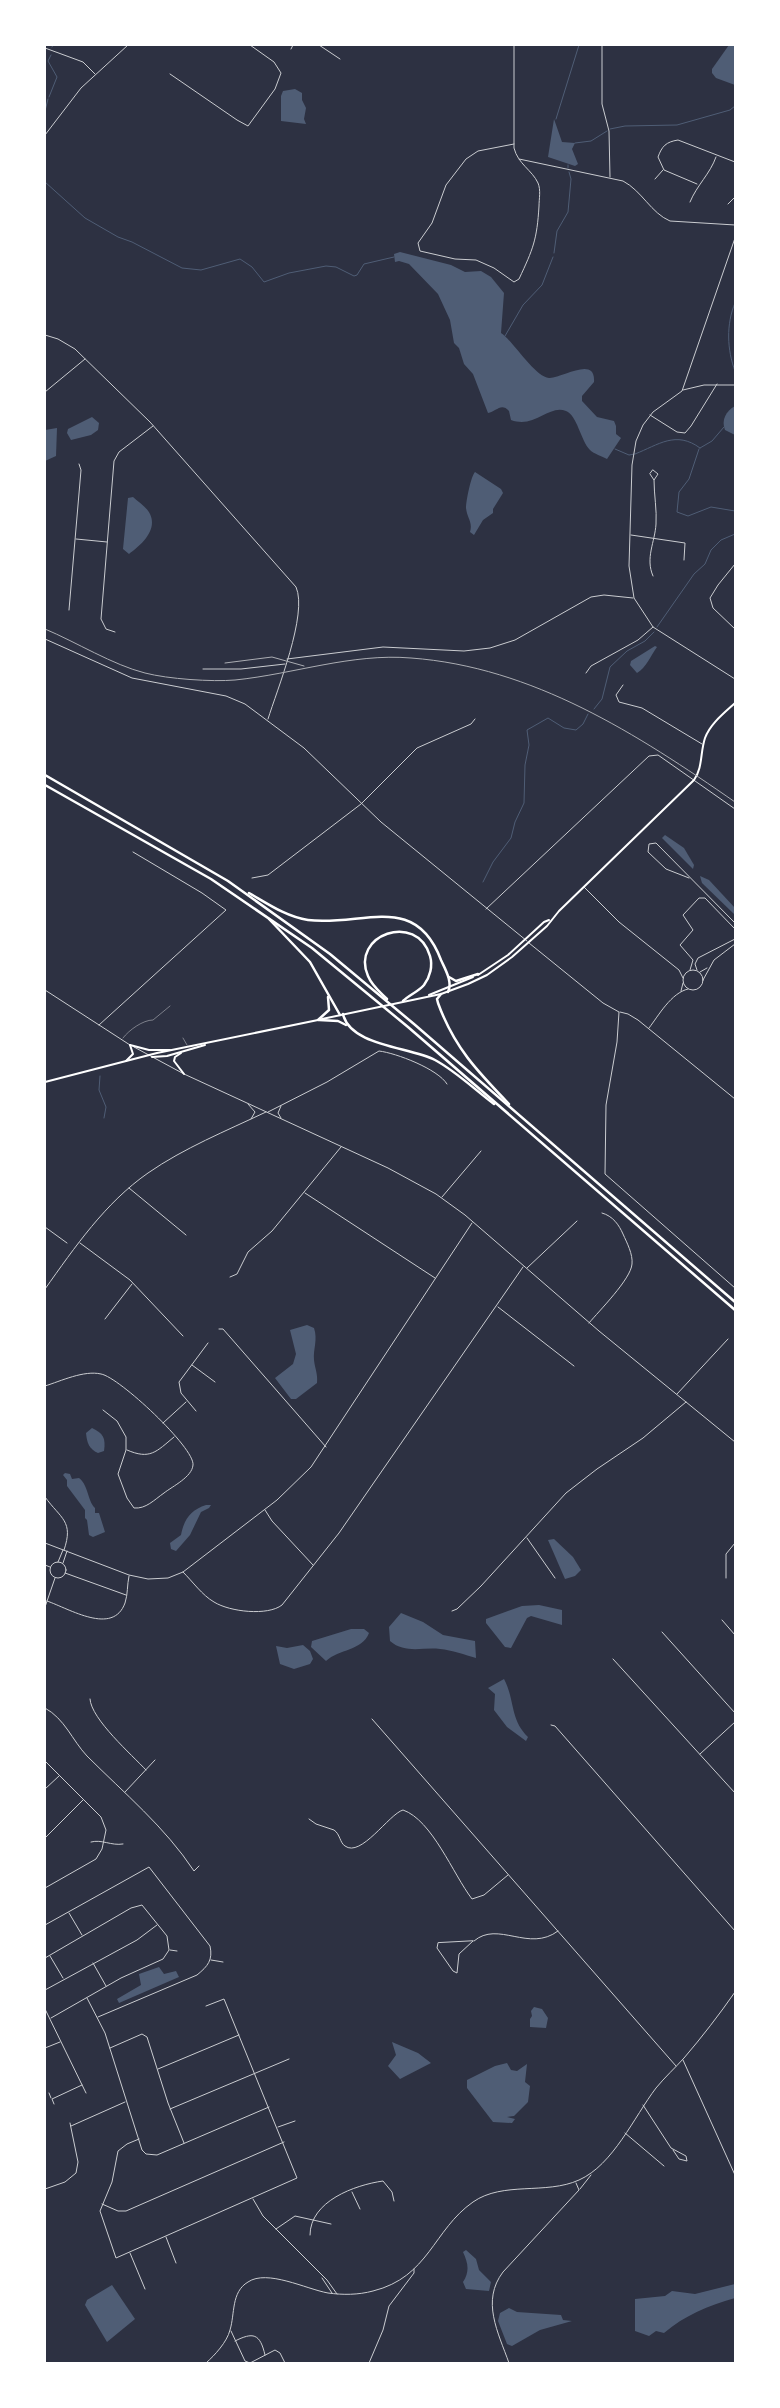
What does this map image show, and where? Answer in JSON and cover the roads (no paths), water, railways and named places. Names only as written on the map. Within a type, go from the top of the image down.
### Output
[{"type":"highway","points":[[45,775],[286,914],[307,920],[387,916],[410,921],[432,939],[450,987],[448,992]]},
{"type":"highway","points":[[45,785],[211,878],[265,914],[358,986],[735,1310]]},
{"type":"highway","points":[[228,882],[312,940],[399,1011],[735,1302]]},
{"type":"highway","points":[[265,914],[303,953],[350,1028]]},
{"type":"highway","points":[[399,1011],[373,985],[365,968],[367,953],[374,942],[386,934],[395,931],[411,934],[421,941],[428,951],[431,964],[429,975],[423,986],[402,1001]]},
{"type":"highway","points":[[446,974],[451,980],[456,981],[478,974]]},
{"type":"highway","points":[[318,1020],[329,1009],[326,991]]},
{"type":"highway","points":[[440,994],[437,999],[438,1003],[461,1051],[477,1072],[522,1117]]},
{"type":"highway","points":[[318,1020],[339,1022],[368,1039],[422,1055],[441,1063],[519,1124]]},
{"type":"main road","points":[[427,996],[478,974],[508,955],[547,926],[549,920],[694,780],[700,768],[703,744],[712,725],[735,703]]},
{"type":"main road","points":[[45,1082],[171,1050],[207,1044],[448,992],[486,975],[527,941]]},
{"type":"main road","points":[[184,1074],[174,1064],[177,1055],[207,1044]]},
{"type":"main road","points":[[130,1045],[149,1050],[171,1050]]},
{"type":"main road","points":[[124,1063],[133,1054],[130,1045]]},
{"type":"main road","points":[[149,1056],[159,1057],[186,1051]]},
{"type":"street","points":[[45,135],[74,96],[95,74],[128,45]]},
{"type":"street","points":[[170,74],[248,126],[274,89],[281,72],[274,62],[250,45]]},
{"type":"street","points":[[291,49],[293,45]]},
{"type":"street","points":[[319,45],[340,59]]},
{"type":"street","points":[[514,45],[514,144],[518,159],[536,179],[539,189],[536,240],[518,280],[511,281],[497,270],[476,260],[455,259],[419,250],[418,243],[432,223],[443,189],[461,165],[476,152],[514,144]]},
{"type":"street","points":[[602,45],[602,104],[608,128],[610,178]]},
{"type":"street","points":[[45,48],[83,62],[95,74]]},
{"type":"street","points":[[697,184],[664,170],[658,156],[662,147],[669,142],[678,140],[735,162]]},
{"type":"street","points":[[690,202],[697,184],[712,167],[717,156]]},
{"type":"street","points":[[518,159],[610,178],[630,185],[668,220],[735,225]]},
{"type":"street","points":[[656,179],[664,170]]},
{"type":"street","points":[[728,204],[735,197]]},
{"type":"street","points":[[682,391],[735,238]]},
{"type":"street","points":[[45,334],[71,346],[154,425],[296,587],[300,607],[286,664],[268,719]]},
{"type":"street","points":[[45,392],[86,359]]},
{"type":"street","points":[[650,415],[677,432],[685,433],[717,384]]},
{"type":"street","points":[[735,385],[700,385],[682,391],[662,403],[650,415],[635,444],[632,461],[630,535],[630,576],[634,598],[653,627],[735,679]]},
{"type":"street","points":[[115,632],[106,629],[101,618],[115,458],[154,425]]},
{"type":"street","points":[[69,610],[81,470],[79,464]]},
{"type":"street","points":[[653,576],[650,570],[650,555],[656,525],[654,480]]},
{"type":"street","points":[[630,535],[685,543],[684,560]]},
{"type":"street","points":[[75,539],[107,542]]},
{"type":"street","points":[[735,564],[712,594],[710,602],[716,612],[735,629]]},
{"type":"street","points":[[287,659],[382,647],[464,651],[483,650],[515,640],[591,598],[604,595],[634,598]]},
{"type":"street","points":[[586,673],[591,666],[638,640],[653,627]]},
{"type":"street","points":[[45,639],[132,678],[232,698],[268,719],[314,757],[393,833],[486,909],[603,1003],[619,1012],[634,1017],[735,1099]]},
{"type":"street","points":[[203,669],[241,670],[286,664]]},
{"type":"street","points":[[612,698],[616,697],[623,685]]},
{"type":"street","points":[[616,697],[621,702],[642,708],[703,744]]},
{"type":"street","points":[[252,878],[268,875],[361,804],[417,748],[471,724],[474,719]]},
{"type":"street","points":[[486,909],[645,758],[656,754],[735,809]]},
{"type":"street","points":[[689,878],[666,869],[648,852],[649,844],[656,843],[689,878],[723,908],[735,923]]},
{"type":"street","points":[[99,1025],[226,910],[202,893],[133,852]]},
{"type":"street","points":[[584,886],[619,922],[679,970],[683,978],[680,992],[648,1028]]},
{"type":"street","points":[[690,970],[693,960],[680,945],[693,932],[683,916],[700,897],[704,898],[735,929]]},
{"type":"street","points":[[703,981],[695,964],[698,958],[735,939]]},
{"type":"street","points":[[679,970],[704,972],[720,953],[735,944]]},
{"type":"street","points":[[680,992],[698,989],[708,968]]},
{"type":"street","points":[[683,978],[687,971]]},
{"type":"street","points":[[683,983],[689,989]]},
{"type":"street","points":[[45,990],[149,1056],[419,1184],[442,1198],[473,1222],[589,1323],[735,1442]]},
{"type":"street","points":[[619,1012],[617,1042],[606,1105],[605,1174],[735,1288]]},
{"type":"street","points":[[45,1289],[94,1223],[129,1188],[172,1158],[327,1082],[379,1052],[414,1061],[440,1075],[447,1084]]},
{"type":"street","points":[[246,1102],[255,1112],[248,1121]]},
{"type":"street","points":[[281,1119],[278,1111],[282,1104]]},
{"type":"street","points":[[230,1277],[237,1274],[248,1252],[269,1234],[340,1147]]},
{"type":"street","points":[[442,1198],[481,1150]]},
{"type":"street","points":[[129,1188],[186,1235]]},
{"type":"street","points":[[304,1193],[436,1278]]},
{"type":"street","points":[[589,1323],[610,1300],[632,1266],[631,1255],[621,1230],[611,1217],[602,1213]]},
{"type":"street","points":[[526,1268],[577,1221]]},
{"type":"street","points":[[45,1543],[129,1575],[157,1579],[183,1572],[299,1480],[326,1447],[473,1222]]},
{"type":"street","points":[[45,1226],[67,1242]]},
{"type":"street","points":[[79,1243],[133,1283],[183,1336]]},
{"type":"street","points":[[183,1572],[215,1603],[241,1610],[266,1612],[279,1608],[286,1602],[362,1499],[524,1266]]},
{"type":"street","points":[[105,1319],[133,1283]]},
{"type":"street","points":[[496,1306],[574,1366]]},
{"type":"street","points":[[219,1328],[223,1329],[263,1373],[326,1447]]},
{"type":"street","points":[[677,1395],[728,1339]]},
{"type":"street","points":[[196,1411],[180,1393],[180,1382],[208,1343]]},
{"type":"street","points":[[192,1364],[214,1382]]},
{"type":"street","points":[[45,1386],[90,1374],[107,1375],[134,1395],[192,1456],[193,1465],[191,1471],[141,1508],[134,1508],[130,1504],[118,1474],[126,1450],[126,1437],[121,1425],[103,1410]]},
{"type":"street","points":[[163,1424],[187,1401]]},
{"type":"street","points":[[452,1611],[470,1597],[577,1483],[627,1450],[686,1402]]},
{"type":"street","points":[[126,1450],[140,1455],[152,1454],[174,1436]]},
{"type":"street","points":[[45,1497],[68,1527],[69,1536],[58,1562],[50,1567],[45,1566]]},
{"type":"street","points":[[264,1509],[272,1521],[314,1565]]},
{"type":"street","points":[[527,1537],[555,1578]]},
{"type":"street","points":[[726,1578],[726,1554],[735,1543]]},
{"type":"street","points":[[65,1573],[63,1564],[68,1551]]},
{"type":"street","points":[[58,1562],[63,1564]]},
{"type":"street","points":[[50,1567],[51,1572],[56,1577],[62,1577],[65,1573]]},
{"type":"street","points":[[65,1573],[127,1595]]},
{"type":"street","points":[[47,1601],[98,1619],[107,1620],[118,1615],[127,1595],[129,1575]]},
{"type":"street","points":[[45,1607],[56,1577]]},
{"type":"street","points":[[722,1620],[735,1635]]},
{"type":"street","points":[[662,1632],[735,1712]]},
{"type":"street","points":[[613,1659],[735,1793]]},
{"type":"street","points":[[90,1699],[94,1711],[101,1720],[146,1770]]},
{"type":"street","points":[[45,1708],[56,1714],[86,1755],[168,1836],[194,1871],[199,1866]]},
{"type":"street","points":[[372,1719],[676,2066]]},
{"type":"street","points":[[700,1754],[735,1722]]},
{"type":"street","points":[[551,1725],[556,1726],[735,1930]]},
{"type":"street","points":[[124,1793],[156,1760]]},
{"type":"street","points":[[45,1761],[105,1822],[106,1830],[104,1842],[96,1859],[45,1888]]},
{"type":"street","points":[[45,1789],[59,1775]]},
{"type":"street","points":[[45,1838],[83,1800]]},
{"type":"street","points":[[309,1819],[316,1824],[334,1830],[344,1845],[350,1848],[358,1846],[373,1836],[392,1816],[403,1810],[412,1813],[426,1829],[472,1898],[484,1895],[508,1875]]},
{"type":"street","points":[[91,1842],[122,1844]]},
{"type":"street","points":[[45,1925],[149,1867],[210,1946],[211,1960],[197,1975],[98,2017]]},
{"type":"street","points":[[45,1958],[131,1908],[142,1905],[167,1936],[170,1950],[163,1959],[106,1987],[51,2018]]},
{"type":"street","points":[[68,1912],[82,1936]]},
{"type":"street","points":[[45,1990],[137,1940],[158,1925]]},
{"type":"street","points":[[473,1941],[438,1943],[437,1948],[453,1971],[457,1973],[460,1954],[473,1941],[487,1934],[498,1933],[527,1939],[544,1938],[558,1931]]},
{"type":"street","points":[[170,1950],[177,1951]]},
{"type":"street","points":[[49,1955],[64,1978]]},
{"type":"street","points":[[211,1960],[223,1962]]},
{"type":"street","points":[[92,1963],[106,1987]]},
{"type":"street","points":[[509,2363],[492,2314],[491,2302],[494,2285],[503,2272],[608,2157],[643,2105],[735,1992]]},
{"type":"street","points":[[87,1998],[98,2017],[110,2048],[144,2153],[152,2156],[269,2107]]},
{"type":"street","points":[[139,2140],[124,2146],[118,2151],[112,2182],[101,2203],[100,2217],[116,2258],[297,2178],[284,2142],[224,1999],[206,2006]]},
{"type":"street","points":[[45,2009],[86,2093]]},
{"type":"street","points":[[110,2048],[145,2035],[184,2144]]},
{"type":"street","points":[[157,2069],[239,2035]]},
{"type":"street","points":[[45,2048],[62,2041]]},
{"type":"street","points":[[170,2108],[289,2059]]},
{"type":"street","points":[[682,2059],[735,2175]]},
{"type":"street","points":[[52,2098],[82,2085]]},
{"type":"street","points":[[49,2093],[54,2104]]},
{"type":"street","points":[[71,2126],[126,2102]]},
{"type":"street","points":[[643,2105],[679,2160],[687,2160],[686,2156],[673,2150]]},
{"type":"street","points":[[278,2128],[295,2121]]},
{"type":"street","points":[[45,2189],[65,2182],[76,2173],[78,2162],[70,2123]]},
{"type":"street","points":[[625,2133],[664,2166]]},
{"type":"street","points":[[101,2203],[118,2211],[126,2211],[284,2142]]},
{"type":"street","points":[[206,2363],[220,2348],[230,2330],[237,2294],[244,2285],[253,2279],[268,2278],[337,2294],[374,2291],[398,2281],[414,2269],[463,2210],[477,2199],[496,2192],[558,2187],[576,2182],[592,2173]]},
{"type":"street","points":[[310,2235],[313,2218],[326,2203],[370,2183],[383,2182],[392,2192],[394,2201]]},
{"type":"street","points":[[576,2182],[579,2190]]},
{"type":"street","points":[[352,2191],[360,2209]]},
{"type":"street","points":[[253,2198],[261,2214],[337,2294]]},
{"type":"street","points":[[276,2230],[295,2216],[313,2218],[331,2224]]},
{"type":"street","points":[[166,2237],[176,2263]]},
{"type":"street","points":[[130,2252],[145,2289]]},
{"type":"street","points":[[369,2363],[383,2330],[389,2306],[414,2273],[414,2269]]},
{"type":"street","points":[[322,2277],[332,2293]]},
{"type":"street","points":[[230,2330],[245,2363]]},
{"type":"street","points":[[235,2341],[244,2335],[252,2335],[262,2345],[265,2355]]},
{"type":"street","points":[[243,2359],[250,2363],[278,2351],[285,2363]]},
{"type":"lane","points":[[122,1040],[128,1032],[148,1020],[154,1020],[170,1006]]},
{"type":"lane","points":[[183,1038],[188,1047]]},
{"type":"water","points":[[729,45],[735,45],[735,85],[716,78],[712,73],[712,69]]},
{"type":"water","points":[[295,89],[302,93],[302,100],[306,108],[304,119],[306,124],[281,121],[281,96],[283,91]]},
{"type":"water","points":[[554,119],[562,142],[575,143],[572,149],[578,164],[575,166],[548,157]]},
{"type":"water","points":[[400,252],[451,265],[465,272],[481,271],[491,277],[504,293],[501,333],[531,366],[543,376],[549,378],[577,370],[590,370],[593,374],[594,382],[582,396],[582,401],[597,417],[614,421],[616,434],[621,438],[607,459],[590,450],[570,413],[566,411],[554,411],[520,422],[511,420],[509,411],[503,407],[488,413],[473,374],[464,364],[459,348],[454,343],[450,320],[438,294],[409,264],[399,261],[395,262],[394,254]]},
{"type":"water","points":[[735,406],[735,435],[725,430],[724,419],[729,410]]},
{"type":"water","points":[[92,417],[99,423],[98,430],[91,435],[71,440],[67,433],[68,429]]},
{"type":"water","points":[[57,428],[56,456],[45,461],[45,430]]},
{"type":"water","points":[[475,472],[501,489],[503,493],[493,509],[493,513],[483,520],[474,535],[470,532],[466,508],[469,489]]},
{"type":"water","points":[[133,497],[149,511],[152,526],[147,537],[129,554],[123,549],[128,498]]},
{"type":"water","points":[[655,646],[657,647],[648,661],[637,673],[630,665],[631,661]]},
{"type":"water","points":[[665,835],[684,848],[694,865],[693,869],[662,838]]},
{"type":"water","points":[[700,876],[709,880],[735,908],[735,915],[702,883]]},
{"type":"water","points":[[307,1325],[314,1328],[315,1332],[314,1360],[317,1383],[296,1399],[291,1399],[275,1378],[293,1364],[296,1354],[290,1330]]},
{"type":"water","points":[[92,1428],[103,1436],[105,1443],[104,1451],[98,1453],[92,1450],[89,1445],[86,1433]]},
{"type":"water","points":[[65,1473],[70,1474],[72,1479],[79,1478],[82,1481],[95,1508],[95,1513],[99,1513],[105,1532],[93,1537],[89,1535],[85,1510],[67,1486],[67,1480],[63,1475]]},
{"type":"water","points":[[206,1505],[211,1505],[201,1512],[190,1535],[176,1551],[171,1549],[170,1543],[181,1535],[184,1524],[192,1512]]},
{"type":"water","points":[[554,1539],[573,1557],[581,1570],[575,1576],[565,1579],[548,1540]]},
{"type":"water","points":[[539,1605],[562,1610],[562,1625],[531,1616],[527,1618],[511,1648],[505,1647],[486,1623],[486,1619],[522,1606]]},
{"type":"water","points":[[401,1613],[423,1622],[443,1635],[475,1641],[476,1658],[454,1651],[408,1649],[396,1645],[390,1641],[389,1627]]},
{"type":"water","points":[[351,1629],[364,1629],[369,1633],[366,1639],[356,1647],[337,1654],[326,1661],[311,1647],[312,1641]]},
{"type":"water","points":[[303,1645],[310,1651],[313,1659],[310,1664],[294,1669],[280,1664],[276,1646],[287,1648]]},
{"type":"water","points":[[504,1679],[515,1717],[528,1737],[526,1741],[507,1727],[494,1710],[495,1694],[488,1688]]},
{"type":"water","points":[[159,1967],[164,1974],[176,1971],[179,1977],[119,2003],[117,1999],[141,1985],[139,1974]]},
{"type":"water","points":[[534,2007],[542,2009],[548,2018],[546,2028],[530,2027],[531,2011]]},
{"type":"water","points":[[392,2042],[418,2053],[431,2063],[400,2079],[388,2066],[396,2055]]},
{"type":"water","points":[[507,2063],[511,2070],[517,2071],[527,2064],[525,2082],[530,2086],[528,2102],[514,2116],[507,2117],[515,2119],[512,2123],[493,2122],[467,2088],[467,2080],[495,2066]]},
{"type":"water","points":[[466,2250],[476,2259],[479,2270],[491,2282],[489,2291],[466,2289],[463,2282],[468,2267],[463,2252]]},
{"type":"water","points":[[735,2284],[735,2298],[697,2312],[680,2321],[664,2333],[656,2331],[649,2336],[635,2331],[635,2299],[665,2296],[672,2291],[695,2294]]},
{"type":"water","points":[[112,2285],[135,2319],[107,2342],[85,2305],[87,2300]]},
{"type":"water","points":[[509,2308],[517,2312],[561,2315],[563,2320],[572,2321],[540,2330],[512,2346],[507,2344],[498,2321],[500,2313]]},
{"type":"waterway","points":[[556,119],[579,45]]},
{"type":"waterway","points":[[49,97],[57,77],[48,61],[51,55]]},
{"type":"waterway","points":[[45,111],[48,99]]},
{"type":"waterway","points":[[610,129],[625,126],[677,125],[730,110],[735,106]]},
{"type":"waterway","points":[[575,143],[591,141],[607,131]]},
{"type":"waterway","points":[[554,253],[557,231],[568,212],[571,179],[569,172]]},
{"type":"waterway","points":[[45,182],[85,218],[118,237],[132,242],[182,268],[201,270],[240,259],[252,267],[264,282],[289,273],[326,266],[336,267],[354,276],[357,275],[364,264],[394,257]]},
{"type":"waterway","points":[[505,336],[523,305],[542,285],[553,257]]},
{"type":"waterway","points":[[735,303],[729,328],[730,354],[735,371]]},
{"type":"waterway","points":[[700,448],[712,441],[724,427]]},
{"type":"waterway","points":[[615,449],[629,455],[659,443],[675,440],[683,440],[700,448]]},
{"type":"waterway","points":[[699,449],[689,479],[679,492],[677,512],[688,516],[711,507],[735,511]]},
{"type":"waterway","points":[[657,627],[694,574],[705,564],[711,550],[721,540],[735,534]]},
{"type":"waterway","points":[[594,709],[602,699],[610,667],[627,651],[645,641],[654,632]]},
{"type":"waterway","points":[[483,882],[493,862],[511,838],[515,822],[524,803],[525,765],[529,745],[527,730],[548,718],[564,728],[576,730],[583,724],[588,714]]},
{"type":"waterway","points":[[100,1076],[99,1090],[106,1107],[104,1118]]},
{"type":"railway","points":[[45,629],[107,659],[133,669],[145,673],[178,678],[214,681],[235,680],[367,658],[411,658],[456,664],[499,675],[541,690],[582,708],[660,752],[735,802]]},
{"type":"railway","points":[[225,663],[272,657],[304,666]]}]
